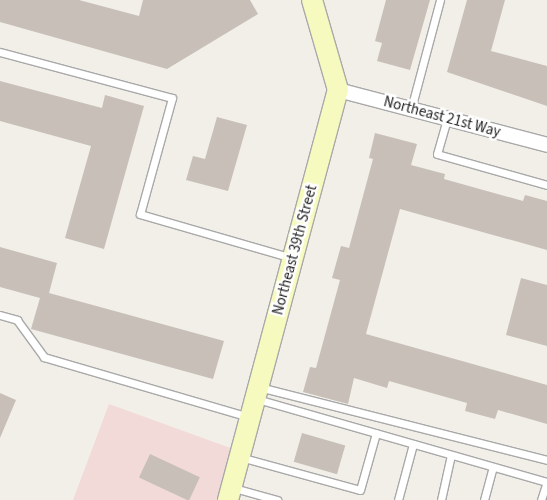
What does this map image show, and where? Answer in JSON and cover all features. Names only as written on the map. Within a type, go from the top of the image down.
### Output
[{"type":"street","points":[[312,0],[338,90]]},
{"type":"street","name":"Northeast 21st Way","points":[[338,90],[547,145]]},
{"type":"street","name":"Northeast 39th Street","points":[[230,494],[338,90]]},
{"type":"lane","points":[[411,109],[440,0]]},
{"type":"lane","points":[[0,52],[172,98],[140,214],[293,258]]},
{"type":"lane","points":[[447,119],[437,154],[547,185]]},
{"type":"lane","points":[[0,315],[17,320],[44,357],[255,401],[376,433],[546,482],[541,500]]},
{"type":"lane","points":[[255,401],[350,410],[547,460]]},
{"type":"lane","points":[[240,457],[360,490],[376,433]]},
{"type":"lane","points":[[398,500],[412,444]]},
{"type":"lane","points":[[442,500],[451,455]]},
{"type":"lane","points":[[484,500],[493,467]]},
{"type":"lane","points":[[230,494],[277,500]]},
{"type":"shaded area","points":[[109,404],[236,450],[220,500],[73,500]]},
{"type":"building","points":[[0,0],[79,0],[139,16],[143,0],[250,0],[258,14],[167,69],[0,22]]},
{"type":"building","points":[[386,0],[430,0],[410,70],[377,61],[382,43],[375,41]]},
{"type":"building","points":[[467,0],[505,0],[491,51],[547,66],[547,106],[447,72]]},
{"type":"building","points":[[0,81],[102,108],[105,95],[144,106],[104,249],[65,238],[91,146],[0,121]]},
{"type":"building","points":[[217,117],[247,125],[228,191],[186,180],[193,156],[205,159]]},
{"type":"building","points":[[375,133],[417,144],[411,165],[445,174],[444,179],[523,201],[525,195],[547,201],[547,250],[400,209],[366,334],[547,385],[547,424],[498,410],[495,419],[465,411],[467,403],[389,381],[387,388],[354,378],[348,404],[303,392],[310,367],[316,368],[340,280],[332,278],[341,246],[349,248],[373,159],[369,158]]},
{"type":"building","points":[[0,247],[57,263],[49,293],[224,341],[213,379],[31,329],[40,298],[0,287]]},
{"type":"building","points":[[521,278],[547,285],[547,346],[506,335]]},
{"type":"building","points":[[0,393],[16,400],[0,438]]},
{"type":"building","points":[[302,433],[345,445],[337,474],[294,462]]},
{"type":"building","points":[[150,454],[200,477],[189,500],[139,478]]}]
